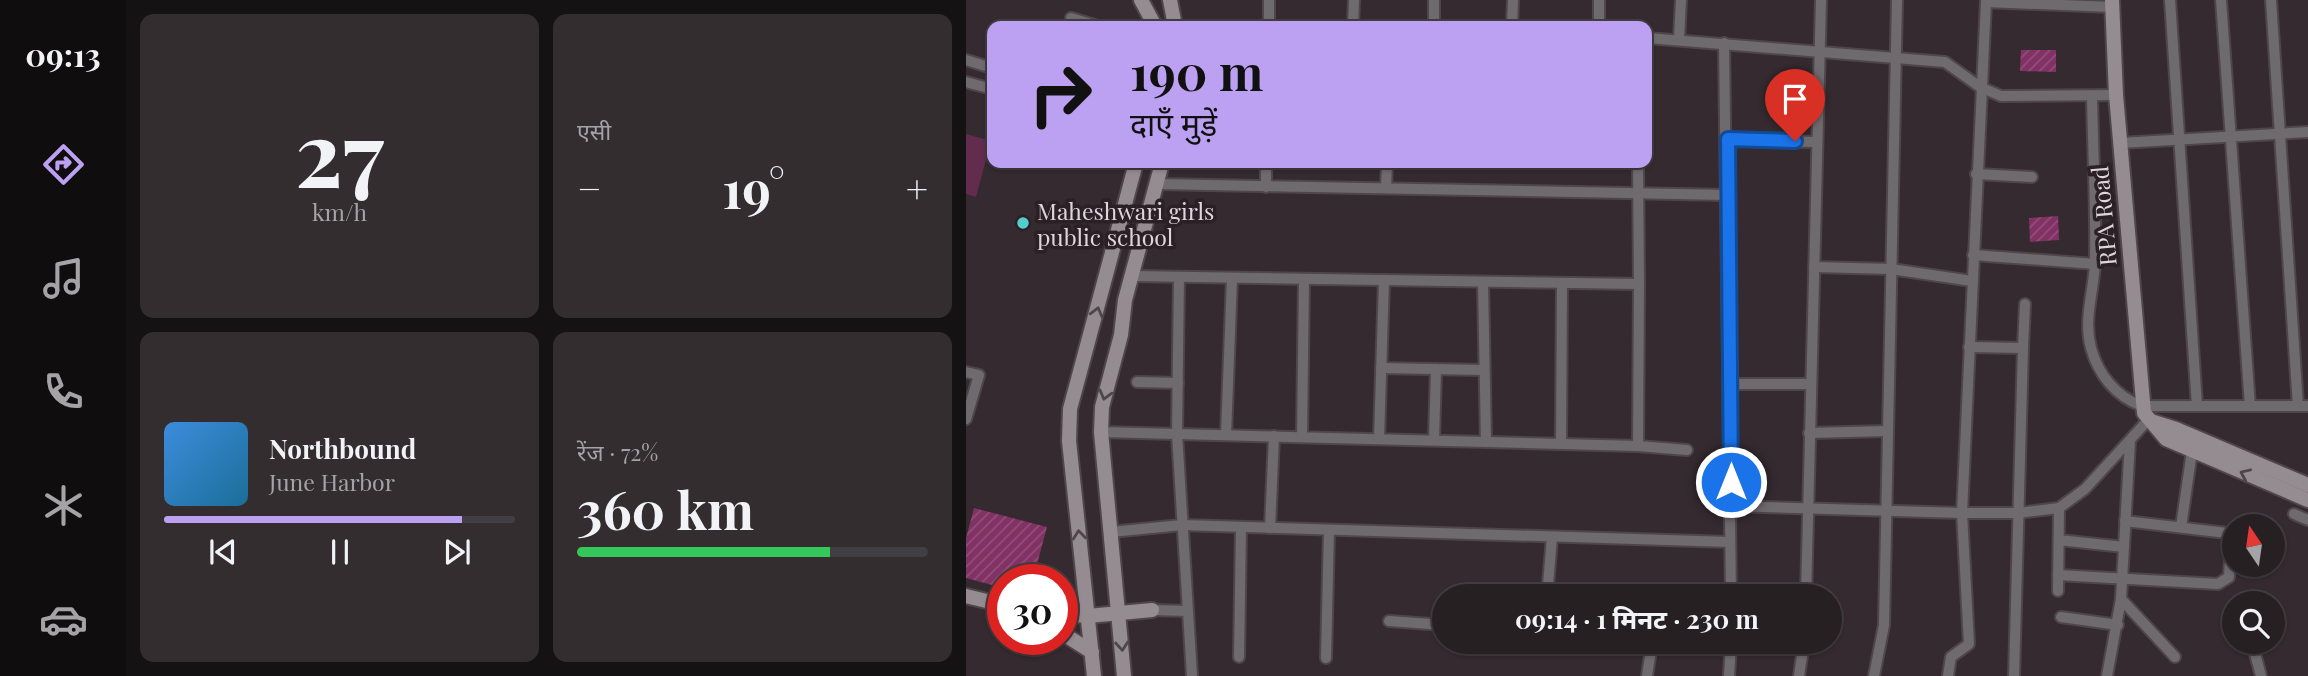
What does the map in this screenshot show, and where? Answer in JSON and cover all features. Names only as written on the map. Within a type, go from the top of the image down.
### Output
[{"type":"street","points":[[1170,0],[1174,21]]},
{"type":"street","points":[[1269,0],[1269,21]]},
{"type":"street","points":[[1353,21],[1354,0]]},
{"type":"street","points":[[1434,0],[1434,21]]},
{"type":"street","points":[[1512,21],[1513,0]]},
{"type":"street","points":[[1599,0],[1599,21]]},
{"type":"street","points":[[1679,39],[1681,0]]},
{"type":"street","points":[[1805,584],[1821,0]]},
{"type":"street","points":[[1874,676],[1884,625],[1897,0]]},
{"type":"street","points":[[2170,0],[2197,406]]},
{"type":"street","points":[[2221,0],[2249,406]]},
{"type":"street","points":[[1731,506],[1962,513],[2018,513],[2059,508],[2085,489],[2130,441],[2148,416],[2197,406],[2303,406],[2271,0]]},
{"type":"street","points":[[1948,676],[1951,657],[1969,644],[1962,513],[1986,1],[2112,3]]},
{"type":"street","points":[[1147,2],[1153,21]]},
{"type":"street","name":"RPA Road","points":[[2112,3],[2120,143],[2148,416]]},
{"type":"street","points":[[1071,18],[1081,21]]},
{"type":"street","points":[[1652,38],[1945,62],[1980,87],[2001,96],[2116,95]]},
{"type":"street","points":[[1724,43],[1728,139],[1731,584]]},
{"type":"street","points":[[966,60],[987,66]]},
{"type":"street","points":[[966,82],[987,88]]},
{"type":"street","points":[[2092,96],[2095,264],[2087,325],[2092,352],[2105,378],[2124,399],[2148,416],[2308,485]]},
{"type":"street","points":[[2120,143],[2308,132]]},
{"type":"street","points":[[1728,139],[1817,142]]},
{"type":"street","points":[[1094,676],[1069,441],[1070,410],[1135,168]]},
{"type":"street","points":[[1125,676],[1101,432],[1102,407],[1122,335],[1125,300],[1162,168]]},
{"type":"street","points":[[1266,168],[1266,187]]},
{"type":"street","points":[[1386,188],[1387,168]]},
{"type":"street","points":[[1638,168],[1638,446]]},
{"type":"street","points":[[1976,174],[2032,177]]},
{"type":"street","points":[[1158,184],[1727,195]]},
{"type":"street","points":[[1973,255],[2095,264]]},
{"type":"street","points":[[1814,267],[1891,269],[1972,281]]},
{"type":"street","points":[[1132,276],[1639,285]]},
{"type":"street","points":[[1179,277],[1177,434],[1192,676]]},
{"type":"street","points":[[1226,435],[1232,278]]},
{"type":"street","points":[[1302,437],[1304,279]]},
{"type":"street","points":[[1379,439],[1384,280]]},
{"type":"street","points":[[1483,282],[1486,442]]},
{"type":"street","points":[[1561,444],[1562,283]]},
{"type":"street","points":[[2014,676],[2025,304]]},
{"type":"street","points":[[1969,347],[2023,348]]},
{"type":"street","points":[[1381,368],[1484,370]]},
{"type":"street","points":[[1434,440],[1436,369]]},
{"type":"street","points":[[966,372],[979,375],[966,419]]},
{"type":"street","points":[[1137,382],[1178,383]]},
{"type":"street","points":[[1730,384],[1810,384]]},
{"type":"street","points":[[2148,416],[2159,434],[2192,451],[2308,499]]},
{"type":"street","points":[[1809,433],[1887,431]]},
{"type":"street","points":[[1101,432],[1638,446],[1687,450]]},
{"type":"street","points":[[1270,528],[1274,436]]},
{"type":"street","points":[[2107,676],[2121,599],[2130,441]]},
{"type":"street","points":[[2181,527],[2192,451]]},
{"type":"street","points":[[2058,590],[2059,508]]},
{"type":"street","points":[[2294,514],[2308,520]]},
{"type":"street","points":[[2059,575],[2218,584],[2229,578],[2231,540],[2227,533],[2125,521]]},
{"type":"street","points":[[1111,532],[1182,525],[1730,542]]},
{"type":"street","points":[[1239,657],[1241,527]]},
{"type":"street","points":[[1326,658],[1329,530]]},
{"type":"street","points":[[1548,584],[1552,537]]},
{"type":"street","points":[[2059,540],[2124,547]]},
{"type":"street","points":[[966,596],[987,601]]},
{"type":"street","points":[[2121,599],[2175,657]]},
{"type":"street","points":[[1078,615],[1152,610],[1188,611]]},
{"type":"street","points":[[2061,617],[2118,625]]},
{"type":"street","points":[[1389,621],[1432,624]]},
{"type":"street","points":[[1078,643],[1092,652]]},
{"type":"street","points":[[1647,654],[1647,676]]},
{"type":"street","points":[[1729,676],[1730,654]]},
{"type":"street","points":[[1799,676],[1802,654]]},
{"type":"street","points":[[2255,654],[2261,676]]},
{"type":"shaded area","points":[[966,134],[987,140],[987,156],[976,197],[966,194]]},
{"type":"building","points":[[2021,50],[2056,50],[2056,72],[2020,71]]},
{"type":"building","points":[[2058,216],[2059,240],[2030,242],[2029,218]]},
{"type":"building","points":[[974,508],[1047,527],[1037,564],[987,564],[987,584],[966,578],[966,538]]},
{"type":"place","name":"Maheshwari girls public school","points":[[1023,223]]},
{"type":"route","points":[[1731,482],[1728,139],[1795,141]]}]
